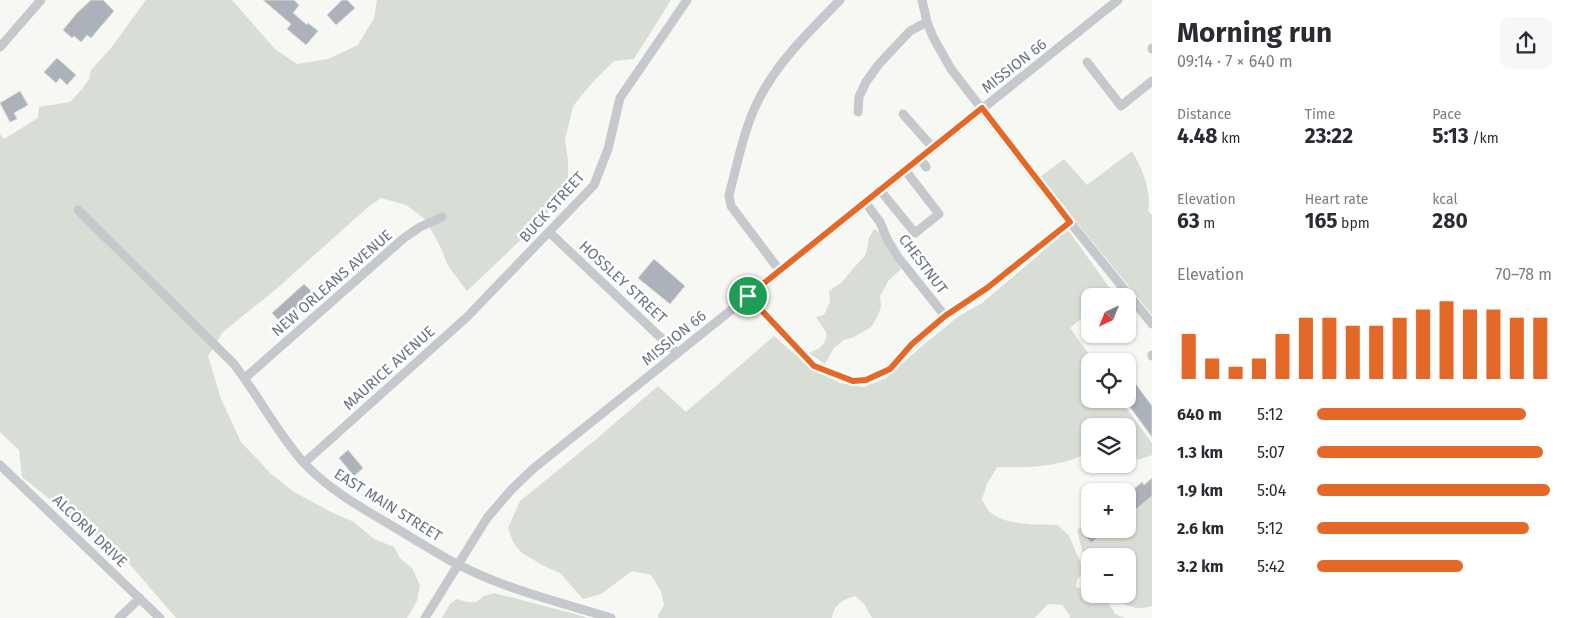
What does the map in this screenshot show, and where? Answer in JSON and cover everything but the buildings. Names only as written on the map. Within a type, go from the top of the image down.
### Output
[{"type":"street","points":[[0,47],[41,0]]},
{"type":"street","name":"BUCK STREET","points":[[491,293],[594,185],[608,149],[620,98],[686,0]]},
{"type":"street","points":[[780,271],[730,206],[729,195],[747,129],[760,97],[787,55],[840,0]]},
{"type":"street","points":[[922,0],[926,22],[940,52],[951,69],[1152,324]]},
{"type":"street","name":"MISSION 66","points":[[425,618],[480,528],[495,507],[521,479],[932,148],[959,133],[982,108],[1118,0]]},
{"type":"street","points":[[858,112],[859,96],[879,64],[910,31],[926,22]]},
{"type":"street","points":[[1087,62],[1121,106],[1152,81]]},
{"type":"street","points":[[903,114],[932,148]]},
{"type":"street","points":[[920,158],[926,167]]},
{"type":"street","points":[[880,190],[915,233],[939,214],[905,170]]},
{"type":"street","name":"CHESTNUT","points":[[865,202],[880,222],[887,239],[898,257],[945,316]]},
{"type":"street","name":"EAST MAIN STREET","points":[[78,210],[233,363],[245,378],[275,425],[304,463],[336,491],[359,507],[457,564],[516,589],[611,618]]},
{"type":"street","name":"NEW ORLEANS AVENUE","points":[[245,378],[404,238],[420,227],[442,217]]},
{"type":"street","points":[[748,296],[814,366],[853,381],[866,380],[890,369],[912,344],[945,316],[987,288],[1070,222]]},
{"type":"street","name":"HOSSLEY STREET","points":[[549,232],[677,353]]},
{"type":"street","name":"MAURICE AVENUE","points":[[304,463],[467,317],[491,293]]},
{"type":"street","name":"ALCORN DRIVE","points":[[0,465],[160,618]]},
{"type":"street","points":[[119,618],[140,598]]},
{"type":"shaded area","points":[[146,0],[232,0],[275,49],[297,64],[328,59],[358,45],[374,18],[377,0],[671,0],[634,59],[614,61],[573,106],[565,140],[568,159],[568,180],[545,217],[467,291],[448,266],[441,248],[425,219],[406,205],[381,198],[367,208],[275,290],[223,332],[208,356],[221,399],[241,442],[271,474],[294,492],[354,522],[374,539],[394,547],[400,558],[412,568],[420,585],[417,601],[407,618],[176,618],[126,560],[22,477],[19,450],[0,432],[0,134],[4,139],[38,118],[39,107],[70,102],[89,79],[91,70],[111,48]]},
{"type":"shaded area","points":[[1132,151],[1145,180],[1149,196],[1148,211],[1152,215],[1152,315],[1136,295],[1136,288],[1130,288],[1040,177],[1064,159],[1087,185]]},
{"type":"shaded area","points":[[874,229],[881,234],[901,269],[889,280],[880,296],[881,306],[878,316],[871,327],[854,337],[844,340],[834,348],[825,364],[809,353],[821,346],[827,334],[816,317],[824,315],[830,301],[829,291],[841,283],[866,254],[869,238]]},
{"type":"shaded area","points":[[1068,230],[1110,288],[1081,288],[1081,319],[1070,328],[1088,353],[1081,353],[1081,408],[1127,408],[1134,418],[1081,418],[1081,456],[1045,466],[997,467],[987,484],[982,499],[988,510],[1002,519],[1011,522],[1058,525],[1069,536],[1081,564],[1081,575],[1077,580],[1076,586],[1081,588],[1081,603],[1108,603],[1115,614],[1125,618],[1070,618],[1062,605],[1048,604],[1035,618],[872,618],[864,604],[855,596],[840,603],[835,609],[832,618],[658,618],[664,605],[661,591],[651,575],[632,571],[601,594],[583,599],[560,573],[522,553],[513,542],[508,528],[520,501],[658,386],[686,412],[774,336],[816,371],[840,383],[864,387],[886,378],[959,316],[982,303]]},
{"type":"shaded area","points":[[1136,421],[1152,443],[1152,455],[1138,460],[1136,458]]},
{"type":"shaded area","points":[[1152,496],[1152,606],[1145,608],[1123,603],[1136,603],[1136,548],[1082,548],[1077,530],[1081,527],[1081,538],[1136,538],[1136,509]]},
{"type":"shaded area","points":[[494,593],[587,618],[442,618],[450,604],[457,599],[476,602],[484,596]]},
{"type":"route","points":[[982,108],[1070,222],[987,288],[945,316],[912,344],[890,369],[866,380],[853,381],[814,366],[748,296],[982,108]]}]
